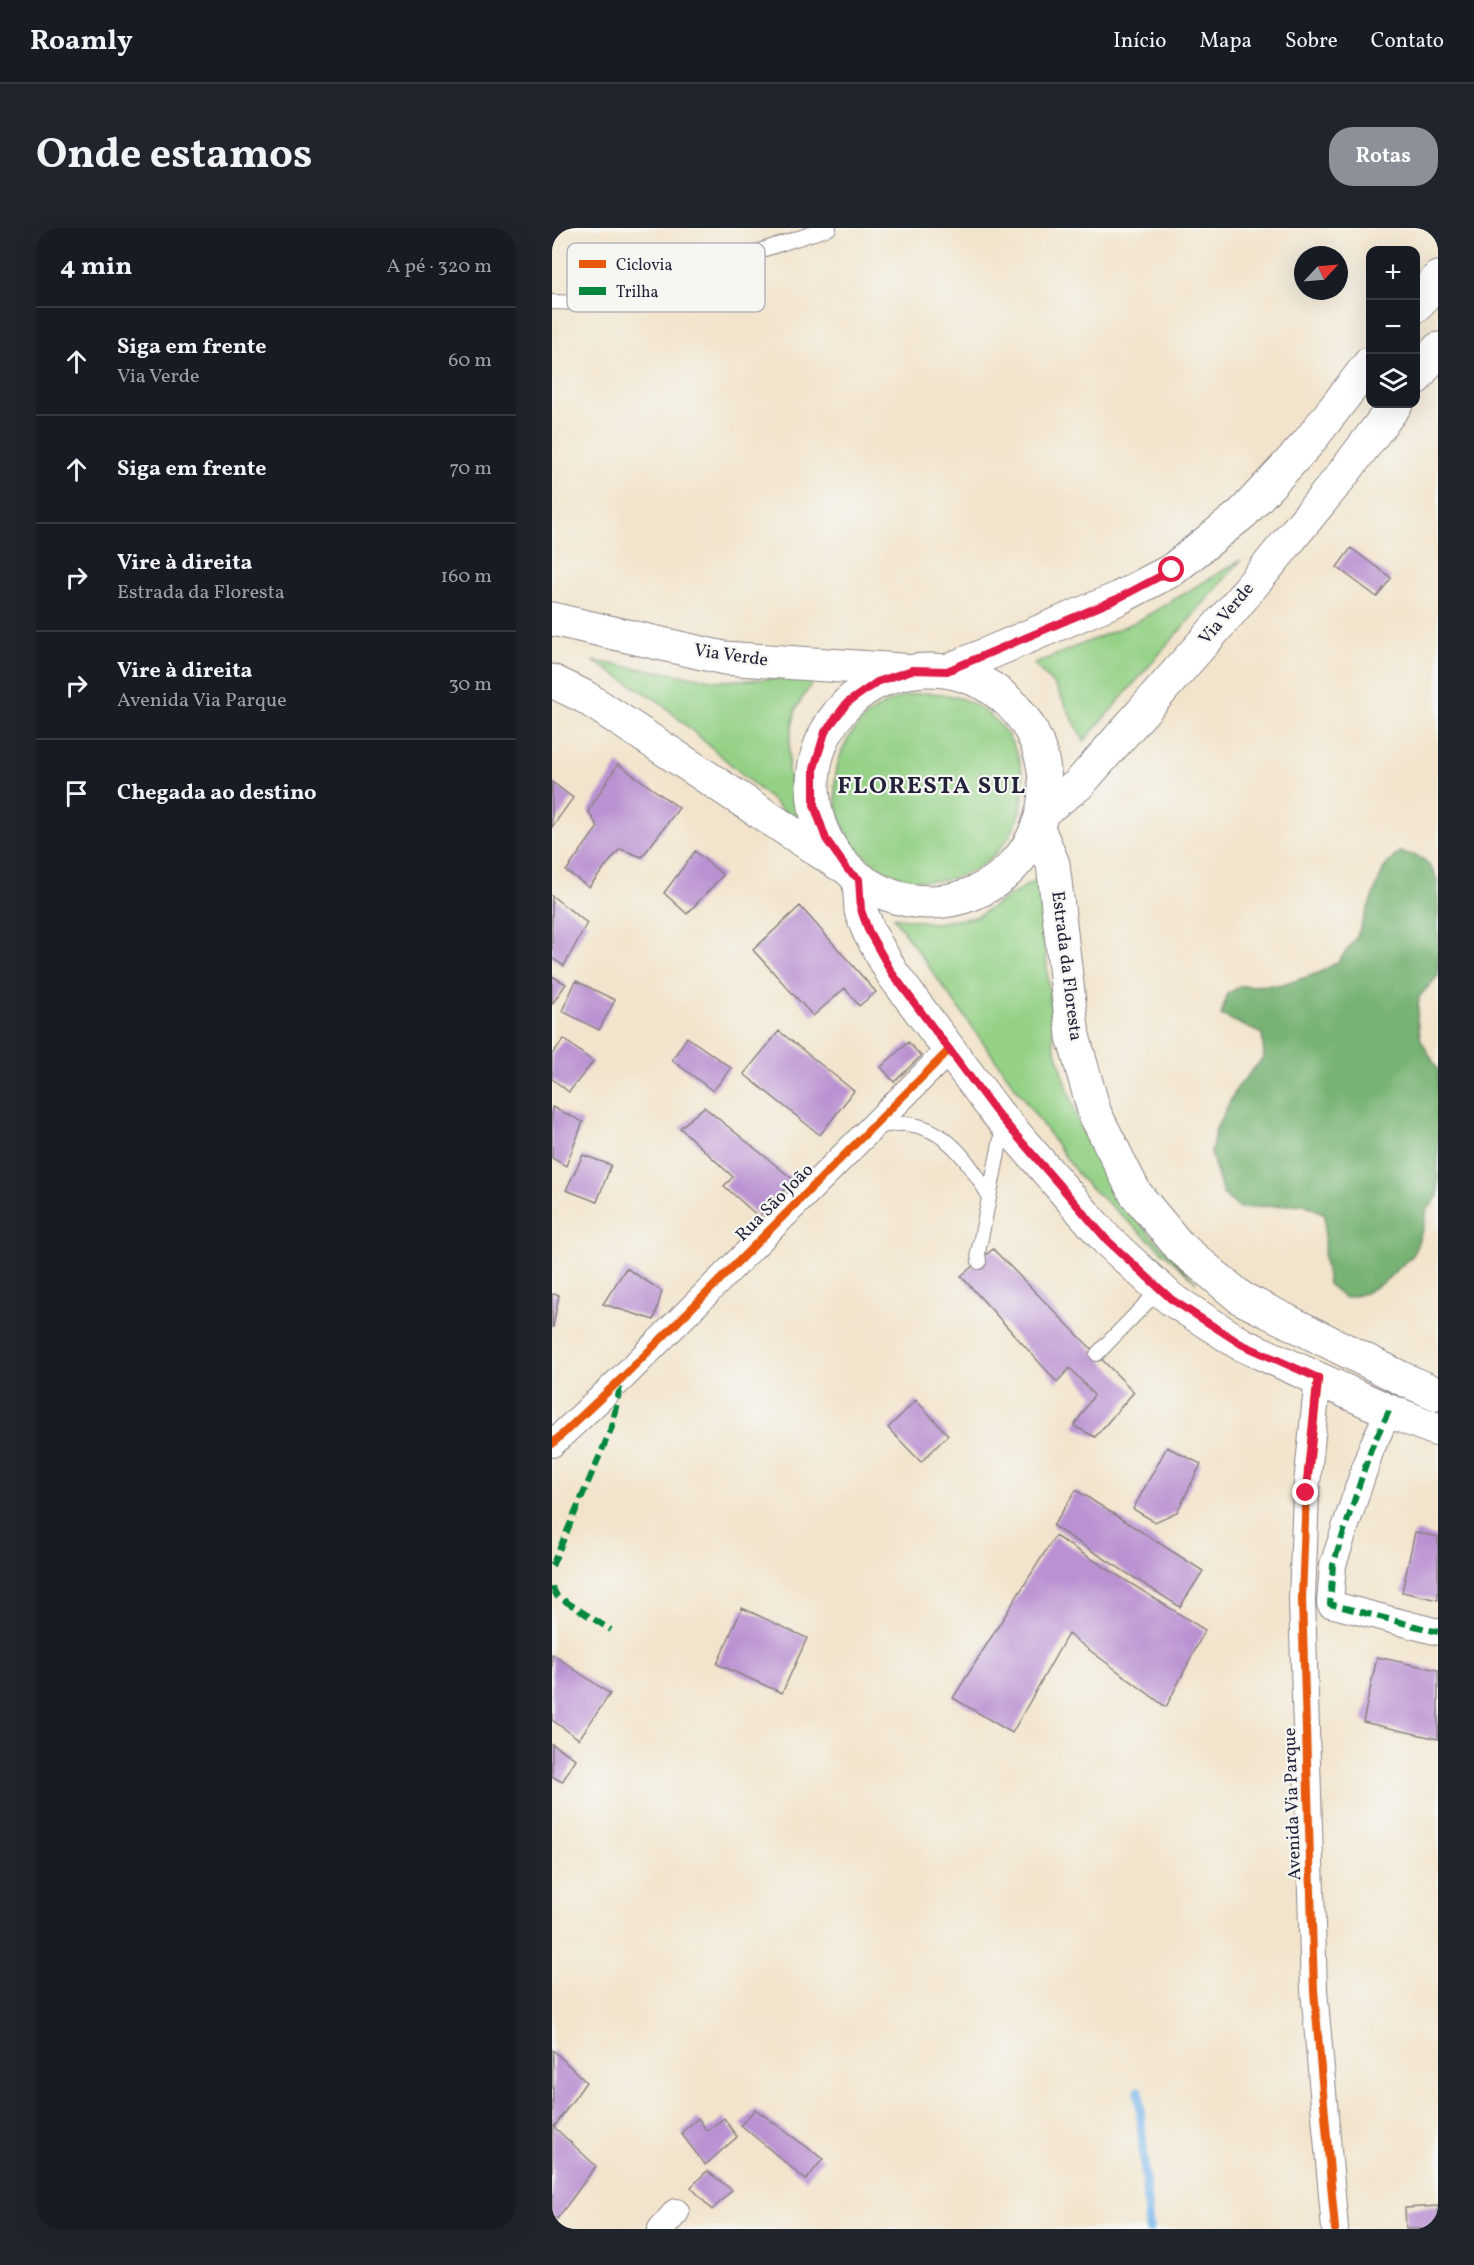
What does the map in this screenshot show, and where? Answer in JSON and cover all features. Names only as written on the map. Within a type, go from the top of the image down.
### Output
[{"type":"main road","points":[[1420,301],[1438,278]]},
{"type":"main road","points":[[1420,373],[1438,349]]},
{"type":"main road","points":[[947,671],[1117,599],[1172,570],[1243,513],[1307,444],[1366,369]]},
{"type":"main road","name":"Via Verde","points":[[1041,820],[1078,785],[1232,610],[1339,479],[1393,408]]},
{"type":"main road","name":"Via Verde","points":[[552,620],[724,658],[947,671]]},
{"type":"main road","points":[[912,670],[877,682],[847,703],[825,732],[814,768],[814,805],[826,839],[853,874],[861,910],[869,932],[892,973],[1004,1121],[1107,1240],[1171,1299],[1241,1344],[1389,1411],[1438,1430]]},
{"type":"main road","points":[[552,681],[585,697],[853,874],[898,899],[940,903],[981,891],[1016,866],[1041,820],[1046,780],[1040,749],[1026,720],[1004,697],[978,680],[947,671]]},
{"type":"main road","name":"Estrada da Floresta","points":[[1041,820],[1053,864],[1073,1036],[1095,1114],[1135,1193],[1179,1246],[1241,1298],[1403,1379],[1438,1394]]},
{"type":"street","name":"Rua São João","points":[[552,1444],[622,1378],[949,1050]]},
{"type":"street","name":"Avenida Via Parque","points":[[1318,1378],[1306,1493],[1302,1599],[1314,1990],[1335,2229]]},
{"type":"street","points":[[1330,1604],[1333,1565],[1371,1449],[1389,1411]]},
{"type":"street","points":[[1302,1599],[1438,1632]]},
{"type":"lane","points":[[765,249],[828,228]]},
{"type":"lane","points":[[552,302],[567,302]]},
{"type":"lane","points":[[979,1262],[978,1253],[988,1194],[1004,1121]]},
{"type":"lane","points":[[872,1127],[907,1124],[932,1131],[951,1144],[973,1168],[988,1194]]},
{"type":"lane","points":[[1097,1354],[1160,1289]]},
{"type":"green space","points":[[1241,560],[1084,741],[1056,687],[1034,664],[1138,621]]},
{"type":"green space","points":[[593,661],[719,681],[816,677],[796,708],[790,737],[788,771],[798,823],[657,700]]},
{"type":"green space","points":[[929,693],[965,700],[989,714],[1002,727],[1016,751],[1023,787],[1016,823],[1002,847],[989,860],[965,874],[929,881],[893,874],[869,860],[856,847],[842,823],[835,787],[842,751],[856,727],[869,714],[893,700]]},
{"type":"green space","points":[[1399,852],[1423,859],[1431,867],[1438,881],[1438,976],[1419,997],[1417,1020],[1421,1040],[1438,1070],[1438,1196],[1427,1210],[1423,1229],[1413,1255],[1383,1283],[1365,1293],[1345,1298],[1328,1284],[1324,1258],[1325,1214],[1304,1204],[1239,1208],[1223,1194],[1211,1153],[1216,1129],[1237,1088],[1264,1057],[1262,1034],[1221,1015],[1227,994],[1241,986],[1283,985],[1321,972],[1339,961],[1357,936],[1384,868]]},
{"type":"green space","points":[[1039,878],[1054,1045],[1080,1127],[1116,1192],[1148,1232],[1196,1282],[1082,1180],[893,917],[934,923],[976,917]]},
{"type":"building","points":[[1351,548],[1391,578],[1377,597],[1337,567]]},
{"type":"building","points":[[618,764],[679,808],[642,857],[620,849],[589,887],[566,871],[598,827],[588,811]]},
{"type":"building","points":[[552,782],[573,798],[552,827]]},
{"type":"building","points":[[695,851],[723,875],[687,914],[664,893]]},
{"type":"building","points":[[552,896],[587,923],[564,966],[552,958]]},
{"type":"building","points":[[800,906],[876,992],[859,1006],[845,988],[813,1016],[753,950]]},
{"type":"building","points":[[552,976],[566,984],[552,1004]]},
{"type":"building","points":[[576,981],[615,1000],[599,1030],[562,1011]]},
{"type":"building","points":[[779,1031],[854,1091],[820,1135],[744,1074]]},
{"type":"building","points":[[687,1037],[731,1068],[713,1091],[672,1060]]},
{"type":"building","points":[[564,1039],[593,1062],[569,1092],[552,1079],[552,1054]]},
{"type":"building","points":[[908,1042],[921,1056],[894,1082],[881,1067]]},
{"type":"building","points":[[552,1107],[583,1122],[566,1166],[552,1158]]},
{"type":"building","points":[[704,1107],[794,1180],[759,1217],[724,1186],[733,1177],[680,1128]]},
{"type":"building","points":[[583,1155],[611,1165],[597,1202],[566,1190]]},
{"type":"building","points":[[993,1249],[1134,1392],[1095,1437],[1074,1426],[1094,1395],[1070,1368],[1057,1382],[961,1276]]},
{"type":"building","points":[[626,1268],[662,1291],[654,1320],[603,1304]]},
{"type":"building","points":[[552,1294],[559,1295],[553,1327],[552,1327]]},
{"type":"building","points":[[916,1400],[948,1435],[921,1462],[888,1428]]},
{"type":"building","points":[[1167,1447],[1201,1464],[1177,1512],[1155,1522],[1133,1509]]},
{"type":"building","points":[[1076,1490],[1203,1571],[1180,1607],[1053,1526]]},
{"type":"building","points":[[1415,1532],[1438,1537],[1438,1600],[1402,1592]]},
{"type":"building","points":[[1055,1536],[1205,1630],[1166,1707],[1068,1634],[1012,1733],[953,1698]]},
{"type":"building","points":[[742,1608],[807,1638],[782,1693],[717,1664]]},
{"type":"building","points":[[552,1654],[610,1694],[579,1739],[552,1720]]},
{"type":"building","points":[[1377,1657],[1438,1670],[1438,1739],[1363,1722]]},
{"type":"building","points":[[552,1744],[576,1759],[562,1782],[552,1776]]},
{"type":"building","points":[[553,2050],[586,2082],[554,2127],[596,2166],[557,2219],[552,2215]]},
{"type":"building","points":[[755,2109],[823,2159],[806,2180],[741,2125]]},
{"type":"building","points":[[698,2118],[707,2131],[724,2118],[737,2137],[705,2165],[681,2133]]},
{"type":"building","points":[[707,2171],[732,2190],[712,2210],[691,2187]]},
{"type":"building","points":[[1438,2206],[1438,2229],[1406,2229],[1405,2208]]},
{"type":"waterway","points":[[1139,2091],[1149,2229]]},
{"type":"marked path","points":[[552,1566],[612,1427],[621,1381]]},
{"type":"marked path","points":[[1389,1411],[1371,1449],[1333,1565],[1330,1604],[1438,1632]]},
{"type":"marked path","points":[[552,1587],[557,1596],[611,1630]]},
{"type":"cycle path","points":[[552,1444],[622,1378],[949,1050]]},
{"type":"cycle path","points":[[1318,1378],[1306,1493],[1302,1599],[1314,1990],[1335,2229]]},
{"type":"district","name":"FLORESTA SUL","points":[[932,787]]},
{"type":"route","points":[[1172,570],[1117,599],[947,671],[912,670],[877,682],[847,703],[825,732],[814,768],[814,805],[826,839],[848,870],[859,879],[861,910],[869,932],[892,973],[996,1112],[1107,1240],[1171,1299],[1241,1344],[1318,1378],[1306,1493]]}]
